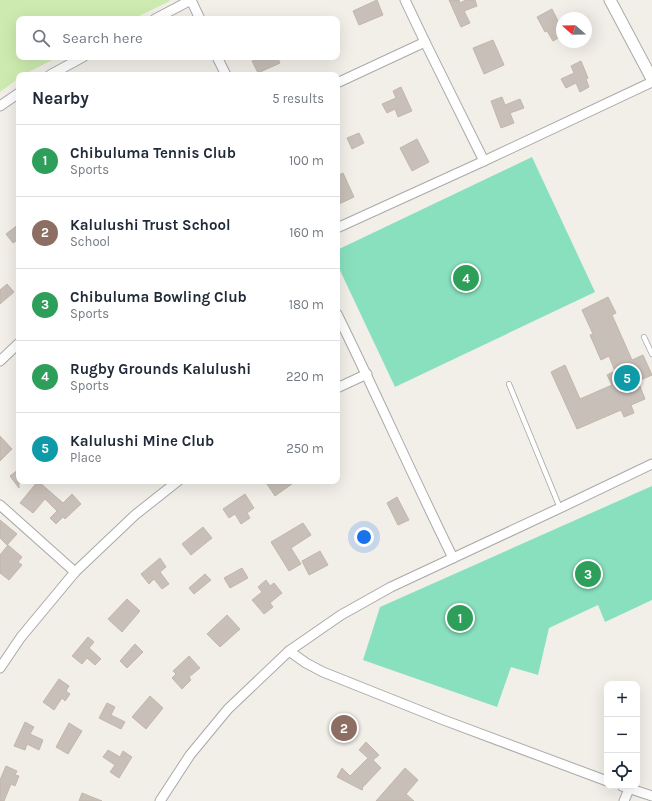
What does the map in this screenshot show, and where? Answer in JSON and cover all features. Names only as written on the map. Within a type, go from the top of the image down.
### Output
[{"type":"street","points":[[161,16],[191,0],[199,16]]},
{"type":"street","points":[[406,0],[425,42],[484,161]]},
{"type":"street","points":[[340,227],[484,161],[652,80],[610,0]]},
{"type":"street","points":[[340,82],[425,42]]},
{"type":"street","points":[[56,72],[78,60]]},
{"type":"street","points":[[218,60],[224,72]]},
{"type":"street","points":[[0,106],[16,95]]},
{"type":"street","points":[[340,320],[367,374],[406,461],[453,558]]},
{"type":"street","points":[[0,361],[16,346]]},
{"type":"street","points":[[340,387],[367,374]]},
{"type":"street","points":[[160,801],[190,756],[228,709],[289,651],[341,615],[391,587],[652,464]]},
{"type":"street","points":[[0,668],[21,637],[75,572],[135,515],[174,484]]},
{"type":"street","points":[[0,505],[75,572]]},
{"type":"street","points":[[289,651],[306,663],[323,672],[441,719],[604,780]]},
{"type":"street","points":[[624,801],[625,789]]},
{"type":"street","points":[[631,789],[652,796]]},
{"type":"lane","points":[[644,337],[652,354]]},
{"type":"lane","points":[[508,384],[560,508]]},
{"type":"green space","points":[[0,0],[170,1],[139,16],[16,16],[16,60],[52,60],[29,72],[16,72],[16,80],[0,92]]},
{"type":"green space","points":[[532,157],[595,292],[395,387],[340,270],[340,249]]},
{"type":"green space","points":[[652,486],[652,600],[605,622],[598,605],[549,628],[538,675],[511,667],[497,707],[363,660],[380,607]]},
{"type":"building","points":[[377,0],[383,15],[359,25],[353,11]]},
{"type":"building","points":[[449,0],[459,0],[460,3],[466,0],[475,0],[477,6],[464,11],[470,23],[461,27]]},
{"type":"building","points":[[552,9],[556,17],[556,39],[553,41],[547,31],[545,32],[537,17]]},
{"type":"building","points":[[493,40],[504,65],[484,74],[473,48]]},
{"type":"building","points":[[278,60],[280,63],[258,72],[252,61]]},
{"type":"building","points":[[581,61],[588,78],[586,79],[589,87],[580,92],[576,83],[566,88],[561,79],[574,73],[571,66]]},
{"type":"building","points":[[401,87],[412,111],[398,117],[395,109],[387,113],[382,104],[396,98],[393,91]]},
{"type":"building","points":[[502,97],[505,105],[520,99],[524,108],[510,113],[514,123],[501,128],[491,101]]},
{"type":"building","points":[[359,133],[364,143],[352,149],[347,138]]},
{"type":"building","points":[[417,139],[429,162],[412,171],[400,148]]},
{"type":"building","points":[[343,173],[354,197],[340,204],[340,174]]},
{"type":"building","points":[[16,226],[16,241],[13,243],[6,234]]},
{"type":"building","points":[[7,284],[14,292],[0,304],[0,290]]},
{"type":"building","points":[[608,297],[616,313],[612,315],[632,360],[643,355],[652,375],[638,381],[645,399],[631,405],[634,413],[624,417],[621,410],[577,429],[551,372],[565,365],[580,399],[612,385],[607,375],[615,371],[609,356],[601,360],[590,335],[593,334],[582,310]]},
{"type":"building","points":[[0,436],[12,449],[0,461]]},
{"type":"building","points":[[16,471],[16,484],[10,476]]},
{"type":"building","points":[[36,484],[41,484],[63,503],[72,494],[81,504],[65,519],[63,517],[56,524],[50,518],[57,511],[45,499],[33,513],[20,503]]},
{"type":"building","points":[[267,484],[292,484],[275,496]]},
{"type":"building","points":[[245,494],[254,508],[247,513],[250,518],[241,524],[235,514],[229,518],[223,509]]},
{"type":"building","points":[[397,497],[409,520],[398,525],[387,503]]},
{"type":"building","points":[[0,520],[17,534],[7,545],[0,538]]},
{"type":"building","points":[[303,523],[311,535],[291,548],[301,564],[289,571],[271,542]]},
{"type":"building","points":[[203,527],[212,538],[191,555],[182,544]]},
{"type":"building","points":[[8,545],[22,557],[18,562],[22,565],[9,580],[0,573],[0,555]]},
{"type":"building","points":[[320,551],[328,565],[309,575],[302,561]]},
{"type":"building","points":[[160,558],[166,567],[160,572],[169,584],[162,589],[154,579],[149,584],[141,574]]},
{"type":"building","points":[[242,568],[248,578],[230,588],[224,578]]},
{"type":"building","points":[[205,574],[211,580],[194,594],[189,588]]},
{"type":"building","points":[[266,580],[270,586],[274,583],[282,593],[270,603],[273,607],[264,614],[252,600],[262,592],[258,587]]},
{"type":"building","points":[[127,599],[140,611],[122,632],[108,619]]},
{"type":"building","points":[[227,615],[240,629],[220,647],[207,634]]},
{"type":"building","points":[[88,637],[94,642],[89,648],[101,659],[95,665],[87,658],[82,664],[72,656]]},
{"type":"building","points":[[135,644],[143,652],[127,668],[120,661]]},
{"type":"building","points":[[189,656],[200,668],[189,677],[191,680],[182,689],[172,678],[176,674],[173,671]]},
{"type":"building","points":[[59,679],[69,686],[66,691],[70,694],[65,701],[62,698],[54,710],[43,702]]},
{"type":"building","points":[[150,696],[163,708],[146,729],[132,717]]},
{"type":"building","points":[[107,703],[115,707],[111,715],[125,722],[121,729],[99,718]]},
{"type":"building","points":[[25,722],[34,727],[30,734],[43,740],[39,750],[27,744],[25,750],[14,746]]},
{"type":"building","points":[[69,723],[82,731],[68,754],[56,747]]},
{"type":"building","points":[[366,742],[379,755],[373,760],[381,768],[362,788],[362,790],[337,777],[342,768],[350,776],[368,758],[359,750]]},
{"type":"building","points":[[108,750],[120,757],[123,751],[132,757],[119,778],[110,772],[115,765],[103,757]]},
{"type":"building","points":[[6,766],[17,771],[15,775],[19,776],[15,786],[11,784],[4,801],[0,801],[0,780]]},
{"type":"building","points":[[405,768],[418,780],[406,794],[414,801],[376,801]]},
{"type":"building","points":[[82,793],[102,801],[79,801]]},
{"type":"place","name":"Rugby Grounds Kalulushi","points":[[466,278]]},
{"type":"place","name":"Kalulushi Mine Club","points":[[627,378]]},
{"type":"place","name":"Chibuluma Bowling Club","points":[[588,574]]},
{"type":"place","name":"Chibuluma Tennis Club","points":[[460,618]]},
{"type":"place","name":"Kalulushi Trust School","points":[[344,728]]}]
